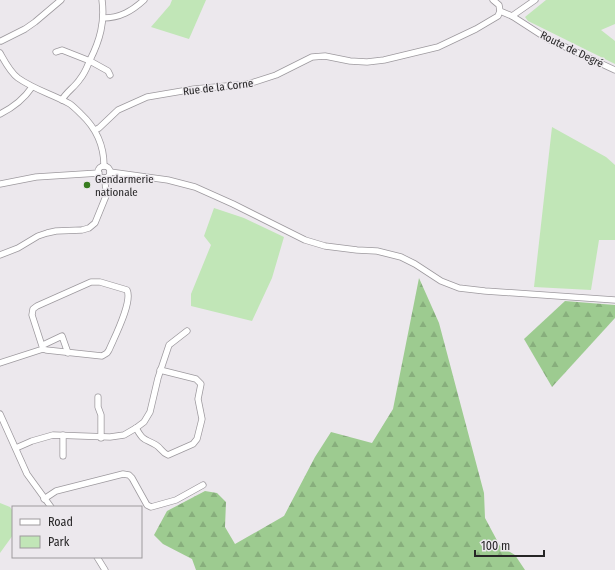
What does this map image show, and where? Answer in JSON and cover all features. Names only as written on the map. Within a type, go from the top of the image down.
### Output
[{"type":"street","points":[[0,42],[30,25],[61,0]]},
{"type":"street","points":[[62,100],[81,79],[100,38],[103,18],[102,0]]},
{"type":"street","points":[[103,18],[119,16],[131,10],[144,0]]},
{"type":"street","points":[[493,0],[499,5],[500,11]]},
{"type":"street","points":[[512,16],[535,0]]},
{"type":"street","name":"Route de Degré","points":[[500,11],[512,16],[546,38],[615,70]]},
{"type":"street","name":"Rue de la Corne","points":[[95,130],[118,110],[147,97],[194,89],[248,84],[276,75],[312,57],[325,56],[350,61],[367,62],[384,60],[438,47],[476,29],[498,16],[500,11]]},
{"type":"street","points":[[56,52],[62,50],[90,60],[108,71],[110,75]]},
{"type":"street","points":[[0,53],[10,70],[17,78],[75,108],[95,130],[101,144],[104,166],[108,168],[110,172],[168,180],[191,186],[233,204],[305,240],[325,246],[377,251],[401,257],[415,264],[441,281],[459,288],[478,291],[615,300]]},
{"type":"street","points":[[0,114],[8,110],[27,94],[32,87]]},
{"type":"street","points":[[99,173],[100,168],[104,166]]},
{"type":"street","points":[[105,178],[109,176],[110,172]]},
{"type":"street","points":[[99,173],[101,177],[105,178]]},
{"type":"street","points":[[0,184],[36,177],[99,173]]},
{"type":"street","points":[[0,255],[18,248],[38,236],[47,233],[56,231],[85,230],[89,228],[95,223],[106,196],[105,178]]},
{"type":"street","points":[[91,282],[100,282],[127,290],[129,294],[127,306],[107,353],[102,356],[68,353],[43,347],[32,315],[33,310],[37,306],[91,282]]},
{"type":"street","points":[[16,448],[52,435],[101,438],[124,435],[136,428],[144,422],[150,412],[160,370],[170,345],[187,331]]},
{"type":"street","points":[[0,363],[43,347],[62,336],[68,353]]},
{"type":"street","points":[[136,428],[142,438],[158,446],[163,454],[168,455],[193,444],[197,438],[202,420],[198,399],[201,384],[196,379],[160,370]]},
{"type":"street","points":[[98,397],[98,407],[102,420],[101,438]]},
{"type":"street","points":[[0,414],[27,474],[50,506]]},
{"type":"street","points":[[62,435],[63,456]]},
{"type":"street","points":[[44,499],[56,491],[123,474],[129,475],[132,478],[147,505],[151,507],[176,500],[203,485]]},
{"type":"street","points":[[98,558],[105,570]]},
{"type":"green space","points":[[172,0],[206,0],[189,39],[151,27],[170,5]]},
{"type":"green space","points":[[546,0],[615,0],[615,24],[601,30],[615,41],[615,64],[528,21],[525,17]]},
{"type":"green space","points":[[552,127],[606,157],[615,165],[615,240],[599,240],[591,290],[534,287]]},
{"type":"green space","points":[[214,208],[244,218],[284,237],[272,278],[252,321],[191,306],[191,294],[211,245],[204,236]]},
{"type":"green space","points":[[419,278],[439,323],[484,493],[485,518],[500,546],[515,555],[525,570],[196,570],[192,559],[163,544],[154,535],[167,511],[205,491],[217,493],[226,502],[225,527],[235,544],[284,516],[315,457],[331,432],[372,443],[393,409]]},
{"type":"green space","points":[[565,301],[615,305],[615,318],[552,387],[524,339]]},
{"type":"green space","points":[[0,503],[10,507],[12,510],[12,536],[0,553]]},
{"type":"place","name":"Gendarmerie nationale","points":[[87,185]]}]
